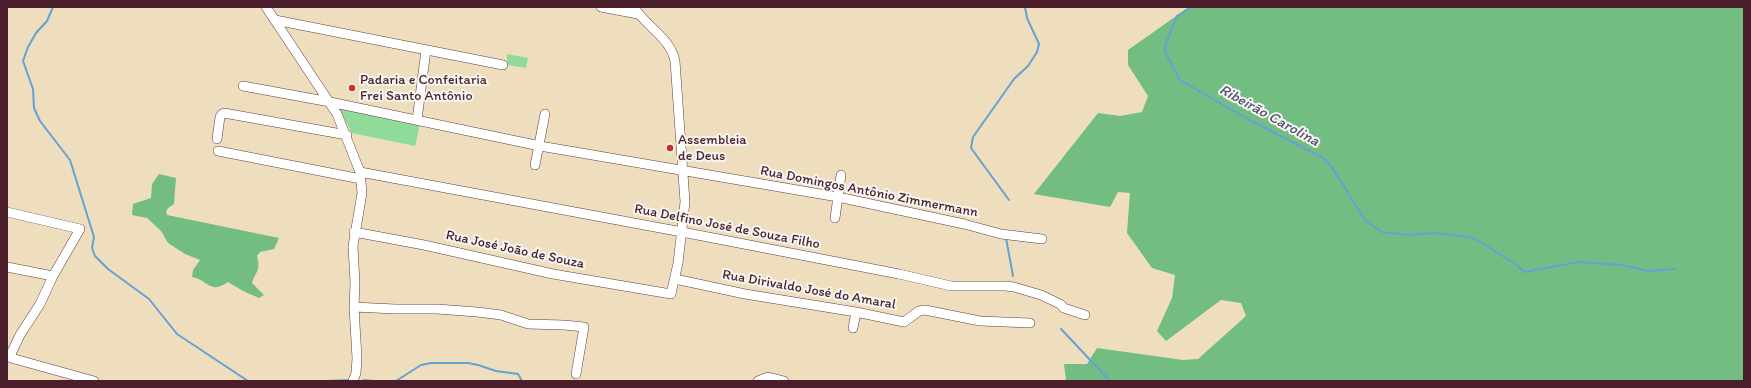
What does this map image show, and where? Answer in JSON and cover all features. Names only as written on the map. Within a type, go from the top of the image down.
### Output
[{"type":"street","points":[[266,7],[330,102],[347,135],[361,175],[361,198],[354,232],[353,253],[357,358],[356,373],[352,381]]},
{"type":"street","points":[[601,7],[636,10],[666,42],[674,55],[686,197],[675,279]]},
{"type":"street","points":[[275,20],[503,65]]},
{"type":"street","points":[[417,120],[426,50]]},
{"type":"street","points":[[306,97],[313,91],[316,80]]},
{"type":"street","name":"Rua Domingos Antônio Zimmermann","points":[[243,86],[306,97],[540,146],[838,197],[964,224],[1001,234],[1042,239]]},
{"type":"street","points":[[216,139],[220,117],[224,112],[347,135]]},
{"type":"street","points":[[535,165],[540,146],[545,114]]},
{"type":"street","name":"Rua Delfino José de Souza Filho","points":[[218,152],[361,175],[682,232],[899,274],[951,286],[1014,287],[1041,295],[1060,304],[1064,308],[1085,315]]},
{"type":"street","points":[[834,218],[842,175]]},
{"type":"street","points":[[7,212],[80,230],[53,276],[40,304],[20,335],[10,356],[11,358],[94,381]]},
{"type":"street","name":"Rua José João de Souza","points":[[354,232],[424,245],[546,273],[671,294],[675,279]]},
{"type":"street","points":[[7,267],[53,276]]},
{"type":"street","name":"Rua Dirivaldo José do Amaral","points":[[675,279],[742,294],[856,312],[904,322],[919,311],[925,310],[980,321],[1030,323]]},
{"type":"street","points":[[354,308],[470,311],[501,315],[528,324],[564,325],[584,328],[576,374]]},
{"type":"street","points":[[853,328],[856,312]]},
{"type":"street","points":[[758,381],[768,377],[784,381]]},
{"type":"green space","points":[[1189,7],[1744,7],[1744,381],[1066,381],[1064,364],[1087,364],[1097,348],[1183,360],[1198,359],[1246,316],[1241,303],[1221,300],[1166,341],[1157,331],[1172,298],[1175,275],[1152,268],[1127,233],[1130,193],[1118,192],[1110,207],[1034,194],[1098,113],[1120,116],[1142,112],[1148,96],[1128,65],[1128,50]]},
{"type":"green space","points":[[507,54],[528,58],[526,68],[507,65]]},
{"type":"green space","points":[[338,107],[420,125],[415,146],[352,133]]},
{"type":"green space","points":[[159,174],[176,178],[174,204],[168,208],[166,212],[167,215],[279,238],[274,249],[260,252],[257,256],[258,270],[252,283],[264,295],[259,298],[228,282],[222,286],[209,286],[192,277],[193,270],[200,260],[185,254],[168,243],[161,231],[147,218],[132,215],[133,204],[151,198],[152,184]]},
{"type":"waterway","points":[[53,7],[47,21],[36,33],[28,47],[23,61],[33,89],[34,108],[40,121],[70,160],[94,237],[92,248],[95,256],[108,269],[149,299],[177,334],[248,381]]},
{"type":"waterway","points":[[1009,200],[971,148],[973,137],[1014,79],[1028,66],[1037,52],[1039,44],[1027,18],[1025,7]]},
{"type":"waterway","name":"Ribeirão Carolina","points":[[1191,7],[1177,16],[1166,43],[1165,52],[1180,80],[1246,118],[1323,158],[1331,166],[1365,220],[1382,232],[1409,235],[1435,233],[1470,237],[1517,265],[1524,272],[1579,262],[1622,265],[1648,271],[1675,269]]},
{"type":"waterway","points":[[1006,238],[1013,276]]},
{"type":"waterway","points":[[1061,329],[1110,381]]},
{"type":"waterway","points":[[396,381],[421,365],[431,363],[468,363],[496,371],[518,374],[522,381]]},
{"type":"waterway","points":[[326,381],[350,380]]},
{"type":"waterway","points":[[364,380],[373,381]]},
{"type":"place","name":"Padaria e Confeitaria Frei Santo Antônio","points":[[352,88]]},
{"type":"place","name":"Assembleia de Deus","points":[[670,148]]}]
